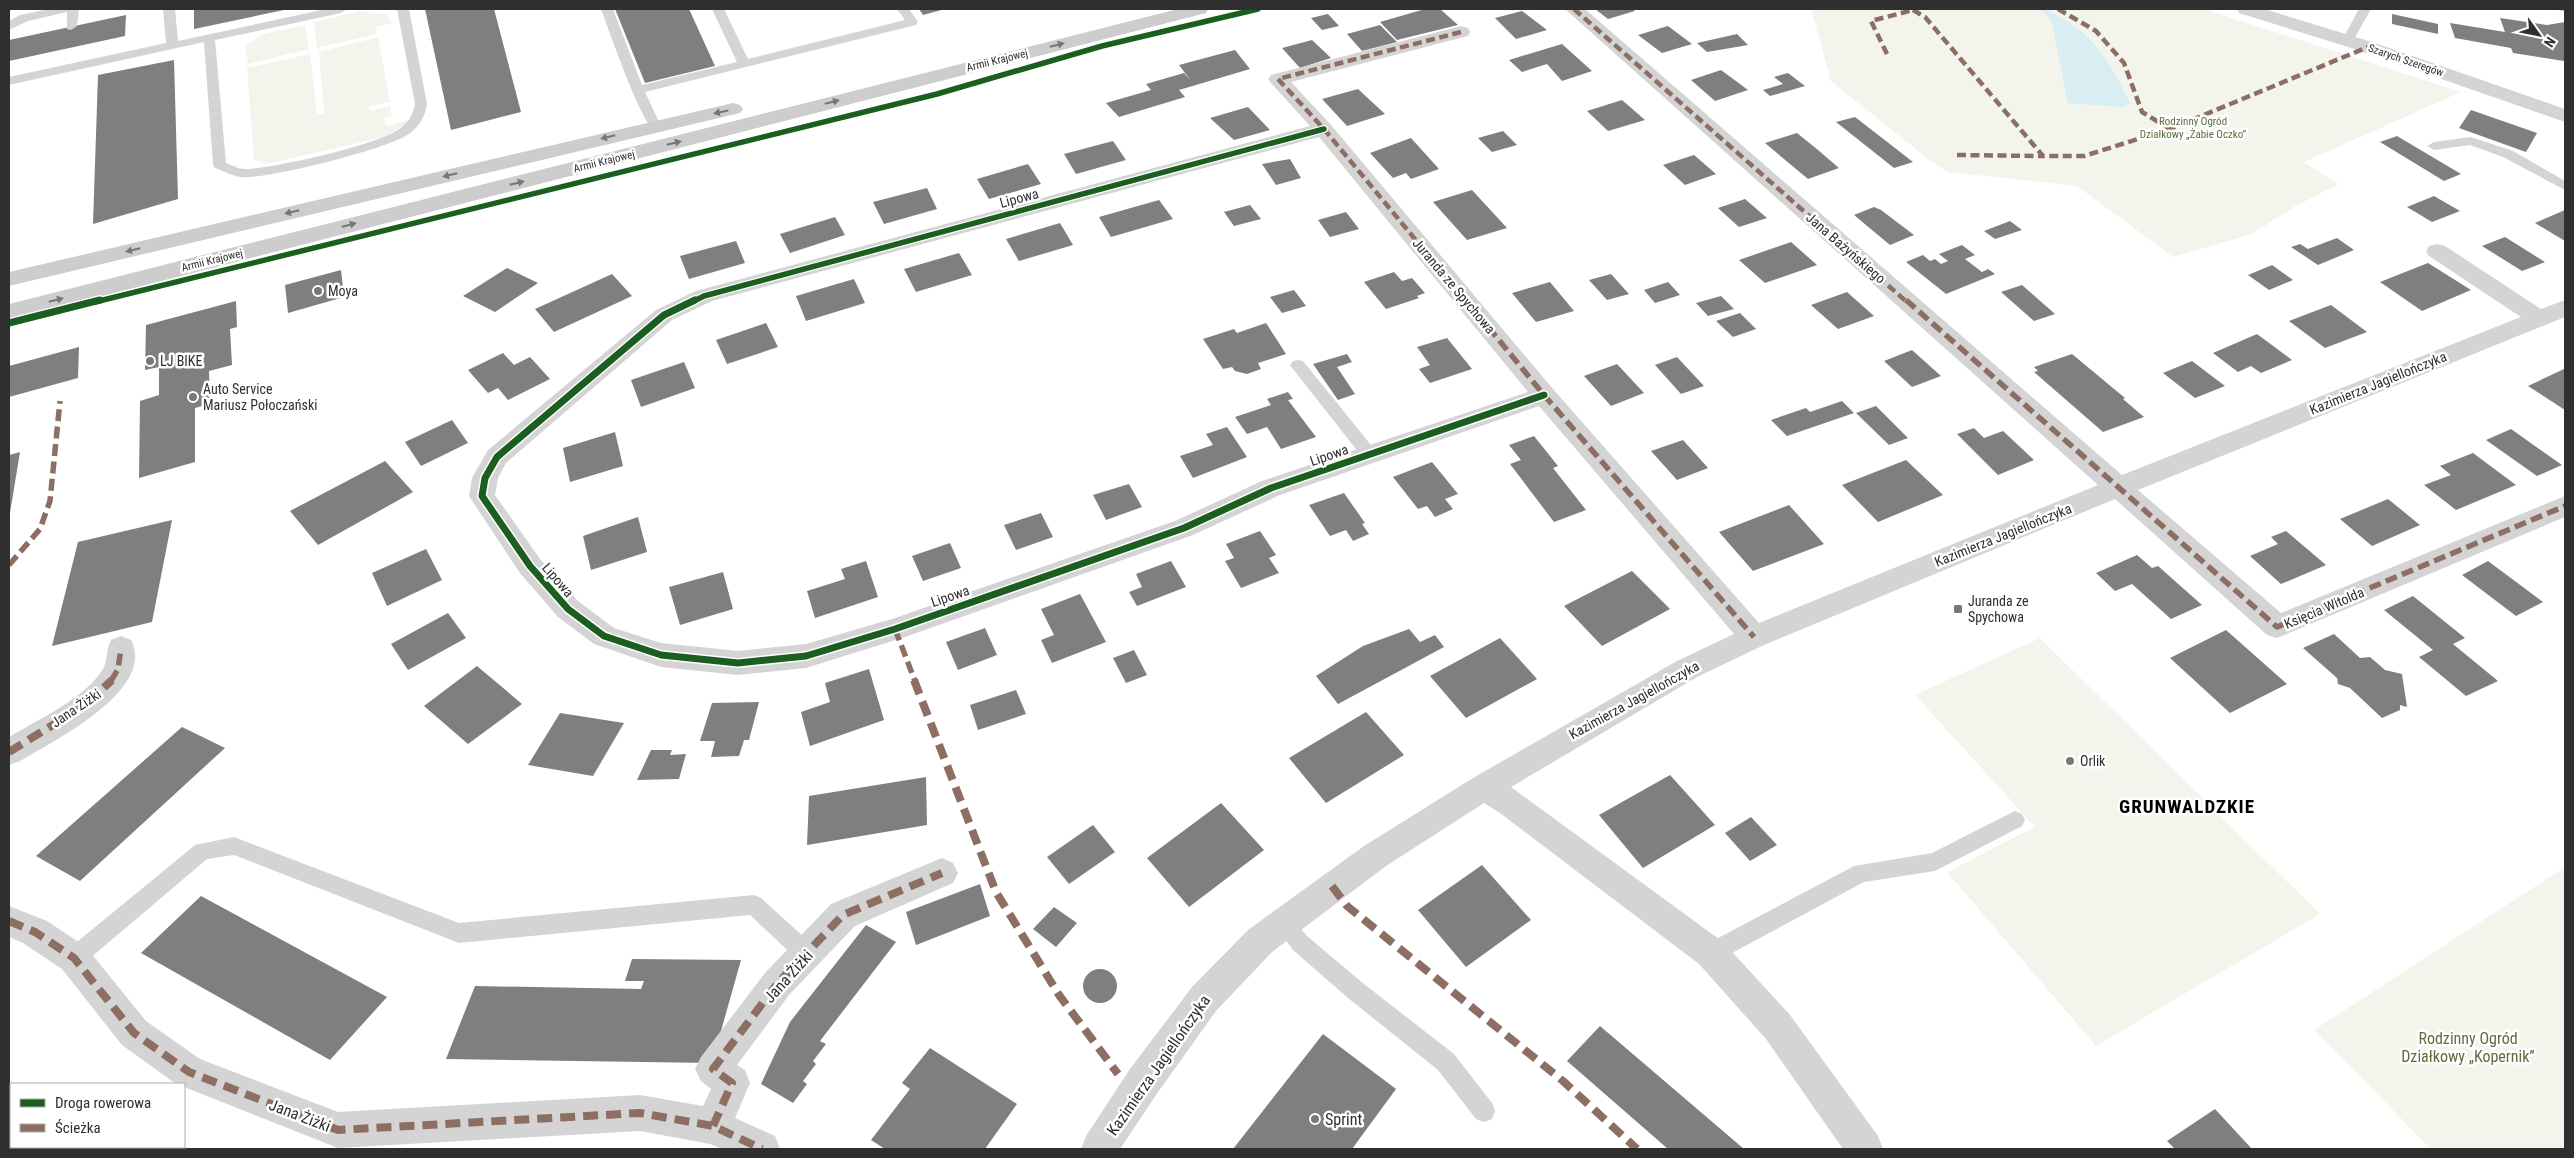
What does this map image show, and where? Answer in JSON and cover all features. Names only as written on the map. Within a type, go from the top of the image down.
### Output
[{"type":"main road","name":"Armii Krajowej","points":[[9,312],[1199,9]]},
{"type":"main road","name":"Armii Krajowej","points":[[9,279],[655,126],[740,108],[1115,11]]},
{"type":"street","name":"Jana Bażyńskiego","points":[[1574,9],[2119,487]]},
{"type":"street","name":"Szarych Szeregów","points":[[2246,9],[2348,40],[2565,116]]},
{"type":"street","name":"Juranda ze Spychowa","points":[[1461,32],[1278,79],[1324,129],[1544,395],[1754,637]]},
{"type":"street","name":"Lipowa","points":[[1324,129],[704,296],[664,315],[497,458],[484,478],[482,496],[530,566],[568,610],[604,636],[661,655],[738,662],[806,656],[894,629],[1184,528],[1272,488],[1544,395]]},
{"type":"street","points":[[2437,251],[2539,318]]},
{"type":"street","name":"Kazimierza Jagiellończyka","points":[[1099,1149],[1143,1082],[1204,999],[1260,941],[1374,856],[1484,787],[1687,669],[1754,637],[2119,487],[2565,308]]},
{"type":"street","name":"Księcia Witolda","points":[[2119,487],[2278,627],[2565,506]]},
{"type":"street","name":"Jana Żiżki","points":[[9,752],[83,706],[107,688],[118,670],[121,648]]},
{"type":"street","points":[[1484,787],[1511,803],[1712,954],[1778,1027],[1865,1149]]},
{"type":"street","name":"Jana Żiżki","points":[[713,1126],[732,1083],[714,1070],[777,984],[843,915],[942,873]]},
{"type":"street","name":"Jana Żiżki","points":[[9,921],[35,932],[74,958],[134,1033],[189,1072],[338,1130],[640,1114],[713,1126],[762,1149]]},
{"type":"lane","points":[[9,26],[24,18],[63,9]]},
{"type":"lane","points":[[71,26],[73,9]]},
{"type":"lane","points":[[169,9],[172,44]]},
{"type":"lane","points":[[9,81],[172,44],[341,9]]},
{"type":"lane","points":[[210,36],[220,165],[242,173],[268,171],[379,143],[400,135],[419,119],[421,104],[404,9]]},
{"type":"lane","points":[[607,9],[638,90],[655,126]]},
{"type":"lane","points":[[718,9],[744,63]]},
{"type":"lane","points":[[638,90],[912,22],[903,9]]},
{"type":"lane","points":[[2348,40],[2365,9]]},
{"type":"lane","points":[[2434,146],[2471,141],[2508,154],[2565,186]]},
{"type":"lane","points":[[1298,365],[1368,454]]},
{"type":"lane","points":[[1712,954],[1861,873],[1935,862],[2015,820]]},
{"type":"lane","points":[[74,958],[202,852],[234,846],[459,933],[754,906],[807,954]]},
{"type":"lane","points":[[1283,923],[1300,943],[1356,991],[1446,1062],[1484,1111]]},
{"type":"green space","name":"Rodzinny Ogród Działkowy „Żabie Oczko”","points":[[1811,9],[2204,9],[2461,92],[2304,162],[2339,184],[2294,207],[2252,234],[2173,257],[2077,186],[1948,172],[1928,159],[1831,81]]},
{"type":"green space","points":[[360,11],[388,15],[392,23],[375,27],[377,34],[317,48],[314,22]]},
{"type":"green space","points":[[305,25],[309,49],[248,64],[245,46],[263,34]]},
{"type":"green space","points":[[378,37],[390,102],[369,106],[370,111],[390,106],[392,116],[384,118],[386,126],[409,120],[408,123],[384,137],[267,164],[254,160],[247,68],[310,54],[317,114],[324,113],[319,52]]},
{"type":"green space","name":"Orlik","points":[[2040,638],[2320,914],[2096,1046],[1947,872],[2035,827],[1915,695]]},
{"type":"green space","name":"Rodzinny Ogród Działkowy „Kopernik”","points":[[2565,867],[2565,1149],[2431,1149],[2314,1030]]},
{"type":"shaded area","points":[[2040,9],[2051,12],[2085,34],[2103,54],[2130,103],[2123,107],[2068,103],[2051,19]]},
{"type":"building","points":[[194,9],[284,9],[284,10],[194,29]]},
{"type":"building","points":[[425,9],[494,9],[521,112],[451,130]]},
{"type":"building","points":[[615,9],[689,9],[715,66],[645,83]]},
{"type":"building","points":[[919,9],[945,9],[923,15]]},
{"type":"building","points":[[1425,9],[1440,9],[1458,25],[1397,40],[1380,22]]},
{"type":"building","points":[[1595,9],[1632,9],[1635,11],[1608,19]]},
{"type":"building","points":[[1522,11],[1547,30],[1516,39],[1495,18]]},
{"type":"building","points":[[1328,14],[1339,26],[1322,30],[1311,18]]},
{"type":"building","points":[[2392,14],[2438,24],[2438,34],[2392,24]]},
{"type":"building","points":[[126,15],[125,36],[9,61],[9,40]]},
{"type":"building","points":[[2500,18],[2547,25],[2565,22],[2565,65],[2564,61],[2513,53],[2511,48],[2455,38],[2450,23],[2505,32]]},
{"type":"building","points":[[1380,25],[1397,42],[1362,51],[1347,34]]},
{"type":"building","points":[[1668,26],[1692,44],[1662,53],[1638,35]]},
{"type":"building","points":[[1737,34],[1748,45],[1707,52],[1697,43]]},
{"type":"building","points":[[1312,40],[1331,58],[1300,68],[1282,48]]},
{"type":"building","points":[[1562,44],[1592,71],[1562,81],[1547,64],[1522,72],[1509,60]]},
{"type":"building","points":[[1235,50],[1250,69],[1179,90],[1185,97],[1119,117],[1106,103],[1151,90],[1146,84],[1184,73],[1191,81],[1179,65]]},
{"type":"building","points":[[174,60],[178,199],[93,224],[98,75]]},
{"type":"building","points":[[1721,70],[1748,90],[1715,101],[1691,80]]},
{"type":"building","points":[[1788,73],[1805,86],[1770,96],[1763,90],[1783,84],[1774,77]]},
{"type":"building","points":[[1358,89],[1385,114],[1347,126],[1322,99]]},
{"type":"building","points":[[1622,100],[1645,120],[1608,131],[1587,111]]},
{"type":"building","points":[[1248,107],[1270,130],[1234,140],[1210,118]]},
{"type":"building","points":[[2471,110],[2537,133],[2526,152],[2459,128]]},
{"type":"building","points":[[1855,117],[1913,162],[1894,168],[1836,122]]},
{"type":"building","points":[[1503,131],[1517,145],[1492,152],[1478,138]]},
{"type":"building","points":[[1797,133],[1839,168],[1808,179],[1765,143]]},
{"type":"building","points":[[2397,136],[2461,174],[2444,181],[2380,142]]},
{"type":"building","points":[[1411,138],[1439,169],[1411,179],[1406,173],[1393,178],[1370,153]]},
{"type":"building","points":[[1113,141],[1126,160],[1076,174],[1064,154]]},
{"type":"building","points":[[1694,155],[1716,174],[1685,185],[1663,165]]},
{"type":"building","points":[[1290,159],[1301,178],[1276,185],[1262,164]]},
{"type":"building","points":[[1028,164],[1041,184],[989,199],[977,179]]},
{"type":"building","points":[[927,188],[937,209],[884,224],[873,202]]},
{"type":"building","points":[[1472,190],[1507,228],[1467,240],[1433,202]]},
{"type":"building","points":[[2434,196],[2460,211],[2432,222],[2407,207]]},
{"type":"building","points":[[1745,199],[1767,218],[1739,227],[1718,208]]},
{"type":"building","points":[[1159,200],[1173,219],[1111,237],[1099,217]]},
{"type":"building","points":[[1250,205],[1261,219],[1234,226],[1224,212]]},
{"type":"building","points":[[1874,207],[1881,210],[1914,235],[1890,245],[1854,215]]},
{"type":"building","points":[[2565,210],[2565,241],[2535,223]]},
{"type":"building","points":[[1346,212],[1359,229],[1330,237],[1318,220]]},
{"type":"building","points":[[835,217],[845,235],[790,253],[780,234]]},
{"type":"building","points":[[2010,221],[2022,230],[1995,239],[1984,231]]},
{"type":"building","points":[[1060,223],[1073,245],[1019,261],[1006,239]]},
{"type":"building","points":[[2505,237],[2545,262],[2522,271],[2482,246]]},
{"type":"building","points":[[2337,238],[2354,250],[2318,265],[2291,247],[2300,244],[2308,249]]},
{"type":"building","points":[[736,241],[745,263],[689,279],[680,256]]},
{"type":"building","points":[[1791,242],[1817,265],[1765,283],[1739,260]]},
{"type":"building","points":[[1962,245],[1975,255],[1965,259],[1982,272],[1988,269],[1995,274],[1946,294],[1906,262],[1923,255],[1930,261],[1935,259],[1941,264],[1948,261],[1939,254]]},
{"type":"building","points":[[959,253],[972,275],[916,292],[904,269]]},
{"type":"building","points":[[2428,263],[2471,290],[2422,311],[2380,282]]},
{"type":"building","points":[[2272,265],[2293,280],[2269,290],[2248,275]]},
{"type":"building","points":[[507,268],[538,283],[495,312],[463,296]]},
{"type":"building","points":[[341,270],[344,297],[288,313],[285,285]]},
{"type":"building","points":[[1394,272],[1402,281],[1412,278],[1425,293],[1417,296],[1419,298],[1386,309],[1364,282]]},
{"type":"building","points":[[612,274],[632,296],[554,332],[535,309]]},
{"type":"building","points":[[1611,274],[1629,294],[1607,300],[1589,280]]},
{"type":"building","points":[[854,279],[865,303],[806,321],[796,296]]},
{"type":"building","points":[[1550,282],[1574,311],[1536,322],[1512,293]]},
{"type":"building","points":[[1668,282],[1680,295],[1655,303],[1644,290]]},
{"type":"building","points":[[2022,285],[2055,314],[2034,321],[2001,292]]},
{"type":"building","points":[[1294,290],[1306,306],[1282,313],[1270,297]]},
{"type":"building","points":[[1847,292],[1874,316],[1838,329],[1811,305]]},
{"type":"building","points":[[1721,296],[1734,309],[1708,316],[1696,303]]},
{"type":"building","points":[[236,301],[237,327],[230,329],[232,365],[209,371],[210,404],[195,408],[195,462],[139,478],[140,401],[159,395],[159,367],[145,370],[146,325]]},
{"type":"building","points":[[2331,305],[2367,332],[2325,348],[2289,321]]},
{"type":"building","points":[[1740,313],[1756,329],[1733,337],[1716,321]]},
{"type":"building","points":[[766,323],[778,347],[727,364],[716,340]]},
{"type":"building","points":[[1266,323],[1286,354],[1258,363],[1261,369],[1247,374],[1235,371],[1232,367],[1223,369],[1203,339],[1234,329],[1237,333]]},
{"type":"building","points":[[2257,334],[2292,360],[2261,373],[2251,366],[2238,372],[2213,353]]},
{"type":"building","points":[[1447,338],[1472,369],[1430,383],[1419,369],[1430,365],[1417,347]]},
{"type":"building","points":[[79,347],[78,378],[9,397],[9,366]]},
{"type":"building","points":[[1912,350],[1941,376],[1912,387],[1884,361]]},
{"type":"building","points":[[503,353],[514,365],[530,357],[550,379],[508,400],[498,388],[488,393],[468,370]]},
{"type":"building","points":[[1347,354],[1352,362],[1337,367],[1355,394],[1338,400],[1313,364]]},
{"type":"building","points":[[2072,354],[2125,398],[2123,399],[2144,417],[2103,432],[2034,372],[2038,371],[2034,367]]},
{"type":"building","points":[[1677,357],[1704,386],[1681,394],[1655,365]]},
{"type":"building","points":[[2192,361],[2225,386],[2195,398],[2163,373]]},
{"type":"building","points":[[684,362],[695,388],[641,407],[631,380]]},
{"type":"building","points":[[1617,364],[1644,393],[1611,406],[1584,376]]},
{"type":"building","points":[[2565,370],[2565,410],[2528,386]]},
{"type":"building","points":[[1288,392],[1293,399],[1288,400],[1316,437],[1281,449],[1267,427],[1247,434],[1235,417],[1271,405],[1267,399]]},
{"type":"building","points":[[1842,401],[1854,413],[1787,436],[1771,420],[1806,408],[1810,412]]},
{"type":"building","points":[[1876,406],[1908,438],[1889,445],[1856,413]]},
{"type":"building","points":[[452,420],[468,443],[421,466],[405,442]]},
{"type":"building","points":[[1227,427],[1247,457],[1193,478],[1180,456],[1213,445],[1206,434]]},
{"type":"building","points":[[1974,428],[1984,438],[2003,431],[2034,460],[1998,475],[1957,434]]},
{"type":"building","points":[[2511,429],[2562,465],[2537,476],[2486,440]]},
{"type":"building","points":[[615,432],[623,466],[570,482],[563,448]]},
{"type":"building","points":[[1534,436],[1558,466],[1553,468],[1586,510],[1554,522],[1510,464],[1521,460],[1509,445]]},
{"type":"building","points":[[1683,440],[1708,468],[1677,480],[1651,451]]},
{"type":"building","points":[[20,452],[10,513],[9,513],[9,455]]},
{"type":"building","points":[[2473,453],[2516,485],[2456,510],[2424,485],[2451,475],[2440,466]]},
{"type":"building","points":[[1906,460],[1943,495],[1878,522],[1842,485]]},
{"type":"building","points":[[385,461],[413,492],[318,545],[290,511]]},
{"type":"building","points":[[1432,462],[1458,494],[1445,499],[1453,509],[1435,517],[1427,506],[1418,509],[1393,477]]},
{"type":"building","points":[[1129,484],[1142,507],[1106,520],[1093,495]]},
{"type":"building","points":[[1344,493],[1365,523],[1362,524],[1369,534],[1353,541],[1346,530],[1330,536],[1309,505]]},
{"type":"building","points":[[2388,499],[2420,525],[2372,546],[2340,519]]},
{"type":"building","points":[[1789,505],[1824,544],[1753,571],[1719,532]]},
{"type":"building","points":[[1041,513],[1053,537],[1016,550],[1004,525]]},
{"type":"building","points":[[638,517],[647,552],[591,570],[583,536]]},
{"type":"building","points":[[172,520],[152,622],[52,646],[78,542]]},
{"type":"building","points":[[1260,531],[1276,555],[1269,558],[1279,573],[1241,588],[1225,561],[1234,558],[1226,544]]},
{"type":"building","points":[[2286,531],[2326,565],[2281,584],[2250,556],[2278,544],[2271,537]]},
{"type":"building","points":[[950,543],[961,568],[923,581],[912,556]]},
{"type":"building","points":[[426,549],[442,580],[387,606],[372,573]]},
{"type":"building","points":[[2137,555],[2152,568],[2158,566],[2202,605],[2171,619],[2132,584],[2115,591],[2096,573]]},
{"type":"building","points":[[866,561],[878,597],[815,618],[807,591],[845,579],[841,569]]},
{"type":"building","points":[[1171,561],[1186,587],[1137,606],[1129,592],[1142,587],[1136,574]]},
{"type":"building","points":[[2488,561],[2543,602],[2516,616],[2462,575]]},
{"type":"building","points":[[1632,571],[1670,609],[1602,646],[1564,606]]},
{"type":"building","points":[[723,572],[733,609],[680,625],[669,587]]},
{"type":"building","points":[[1080,594],[1106,642],[1052,663],[1041,640],[1054,635],[1041,609]]},
{"type":"building","points":[[2413,596],[2465,638],[2453,644],[2498,681],[2466,696],[2419,657],[2433,650],[2384,610]]},
{"type":"building","points":[[448,613],[466,638],[408,670],[391,644]]},
{"type":"building","points":[[985,628],[997,655],[958,670],[946,642]]},
{"type":"building","points":[[1409,629],[1420,642],[1435,635],[1444,647],[1338,704],[1316,676],[1363,646]]},
{"type":"building","points":[[2226,630],[2287,684],[2230,713],[2170,658]]},
{"type":"building","points":[[2334,634],[2360,658],[2370,657],[2385,670],[2402,674],[2407,707],[2400,705],[2400,710],[2382,718],[2350,688],[2338,684],[2337,678],[2303,648]]},
{"type":"building","points":[[1500,638],[1537,679],[1466,718],[1430,676]]},
{"type":"building","points":[[1134,650],[1147,675],[1126,683],[1113,658]]},
{"type":"building","points":[[477,666],[522,704],[468,744],[424,706]]},
{"type":"building","points":[[869,669],[884,720],[810,746],[801,712],[830,702],[825,683]]},
{"type":"building","points":[[1016,690],[1026,714],[978,730],[970,705]]},
{"type":"building","points":[[759,702],[749,740],[744,740],[739,756],[711,757],[715,741],[700,741],[712,703]]},
{"type":"building","points":[[1366,712],[1404,755],[1326,803],[1289,758]]},
{"type":"building","points":[[560,713],[624,723],[593,776],[528,765]]},
{"type":"building","points":[[182,727],[225,748],[80,881],[36,856]]},
{"type":"building","points":[[651,750],[672,750],[670,755],[686,754],[679,779],[637,780]]},
{"type":"building","points":[[1670,775],[1715,825],[1643,868],[1599,815]]},
{"type":"building","points":[[926,777],[927,825],[807,845],[809,796]]},
{"type":"building","points":[[1221,803],[1264,850],[1189,907],[1147,858]]},
{"type":"building","points":[[1751,817],[1777,845],[1750,861],[1725,833]]},
{"type":"building","points":[[1093,825],[1115,852],[1069,884],[1047,857]]},
{"type":"building","points":[[1482,865],[1531,920],[1466,967],[1418,910]]},
{"type":"building","points":[[980,884],[990,916],[916,945],[906,912]]},
{"type":"building","points":[[201,896],[387,997],[330,1060],[141,953]]},
{"type":"building","points":[[1054,907],[1077,923],[1056,947],[1033,929]]},
{"type":"building","points":[[866,925],[896,942],[820,1041],[826,1044],[813,1061],[816,1064],[803,1081],[807,1084],[793,1103],[761,1084],[790,1022]]},
{"type":"building","points":[[632,959],[741,960],[712,1063],[446,1059],[475,986],[641,989],[644,981],[625,981]]},
{"type":"building","points":[[1100,969],[1107,970],[1112,974],[1116,979],[1116,993],[1112,998],[1107,1002],[1100,1003],[1093,1002],[1088,998],[1084,993],[1083,986],[1084,979],[1088,974],[1093,970]]},
{"type":"building","points":[[1600,1026],[1744,1149],[1668,1149],[1567,1061]]},
{"type":"building","name":"Sprint","points":[[1323,1034],[1396,1089],[1352,1149],[1233,1149]]},
{"type":"building","points":[[930,1048],[1017,1104],[985,1149],[885,1149],[871,1140],[910,1089],[902,1083]]},
{"type":"building","points":[[2215,1109],[2252,1149],[2175,1149],[2167,1141]]},
{"type":"marked path","points":[[1574,9],[2277,627],[2565,506]]},
{"type":"marked path","points":[[1887,54],[1871,21],[1917,9]]},
{"type":"marked path","points":[[2058,9],[2096,31],[2124,63],[2142,112],[2170,129]]},
{"type":"marked path","points":[[1913,10],[1925,17],[2043,156],[2084,156],[2170,129],[2368,47]]},
{"type":"marked path","points":[[1461,32],[1278,79],[1324,129],[1544,395],[1754,637]]},
{"type":"marked path","points":[[1957,155],[2043,156]]},
{"type":"marked path","points":[[9,565],[40,529],[50,501],[60,401]]},
{"type":"marked path","points":[[895,629],[996,892],[1059,995],[1118,1074]]},
{"type":"marked path","points":[[9,752],[69,716],[99,694],[117,671],[121,648]]},
{"type":"marked path","points":[[713,1126],[732,1083],[713,1069],[777,984],[843,915],[942,873]]},
{"type":"marked path","points":[[1332,886],[1347,906],[1563,1081],[1637,1149]]},
{"type":"marked path","points":[[9,921],[35,932],[74,958],[134,1033],[189,1072],[338,1130],[640,1113],[713,1126],[762,1149]]},
{"type":"cycle path","points":[[9,323],[937,94],[1102,46],[1258,9]]},
{"type":"cycle path","points":[[1324,129],[704,296],[664,315],[497,457],[485,478],[482,496],[530,566],[568,609],[604,636],[661,655],[738,663],[806,656],[895,629],[1184,528],[1271,488],[1544,395]]},
{"type":"place","name":"Moya","points":[[318,291]]},
{"type":"place","name":"LJ BIKE","points":[[150,361]]},
{"type":"place","name":"Auto Service Mariusz Połoczański","points":[[193,397]]},
{"type":"place","name":"Juranda ze Spychowa","points":[[1958,609]]},
{"type":"place","name":"Orlik","points":[[2070,761]]},
{"type":"place","name":"Sprint","points":[[1315,1119]]},
{"type":"district","name":"GRUNWALDZKIE","points":[[2187,806]]}]
